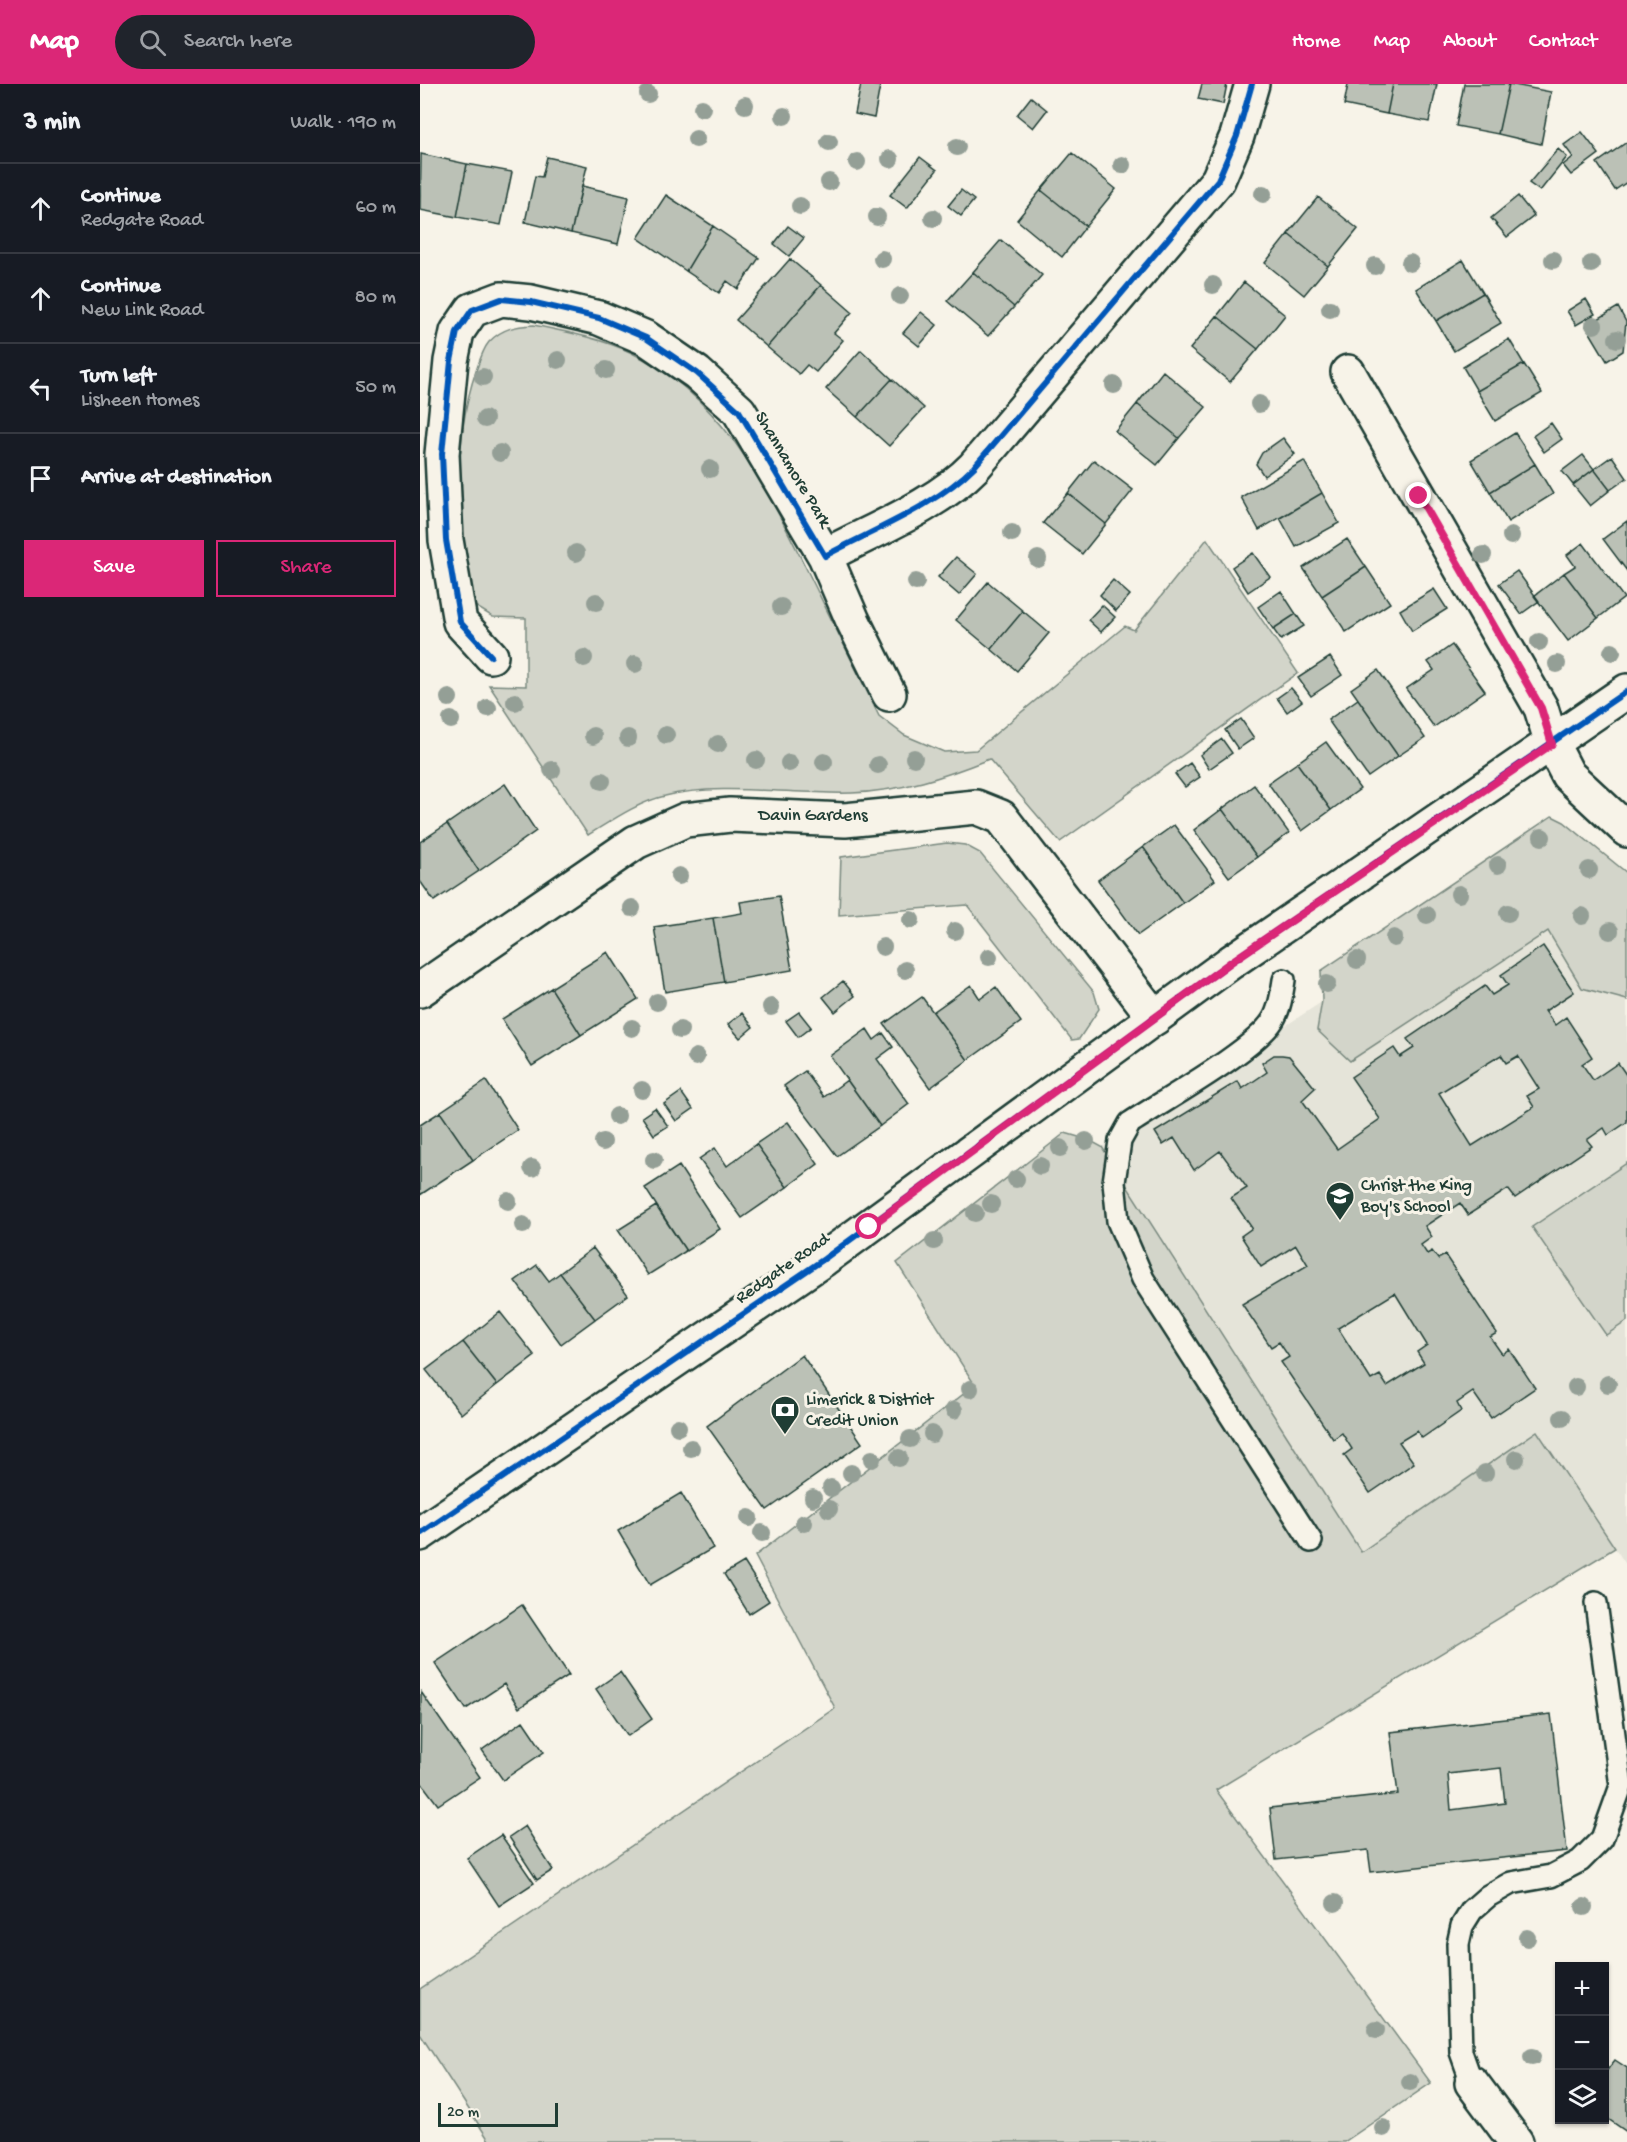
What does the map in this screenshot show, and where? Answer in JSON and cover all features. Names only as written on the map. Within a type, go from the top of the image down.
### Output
[{"type":"street","name":"Shannamore Park","points":[[825,556],[939,495],[959,482],[974,467],[1218,180],[1237,136],[1252,84]]},
{"type":"street","name":"Shannamore Park","points":[[491,656],[460,622],[446,540],[442,454],[451,361],[457,332],[472,310],[501,299],[531,302],[599,318],[645,338],[697,373],[739,411],[825,556],[853,621],[890,694]]},
{"type":"street","points":[[1348,372],[1541,708],[1552,744],[1568,775],[1627,830]]},
{"type":"street","name":"Redgate Road","points":[[420,1534],[816,1265],[1231,962],[1627,691]]},
{"type":"street","name":"Davin Gardens","points":[[420,990],[636,842],[685,820],[730,815],[845,820],[976,807],[1001,817],[1155,1018]]},
{"type":"street","points":[[1472,2083],[1516,2142]]},
{"type":"lane","points":[[1284,980],[1282,997],[1273,1020],[1256,1040],[1130,1123],[1120,1141],[1114,1182],[1118,1221],[1143,1279],[1311,1541]]},
{"type":"lane","points":[[1472,2083],[1461,2052],[1458,1944],[1462,1926],[1472,1910],[1503,1888],[1511,1884],[1551,1876],[1580,1861],[1602,1839],[1621,1786],[1596,1603]]},
{"type":"shaded area","points":[[534,325],[595,339],[630,352],[662,370],[715,418],[737,445],[774,506],[879,716],[904,735],[944,752],[976,750],[1125,626],[1134,630],[1207,539],[1298,673],[1060,842],[989,759],[922,782],[870,792],[830,793],[733,789],[686,792],[645,803],[625,812],[588,835],[489,685],[526,686],[526,618],[493,617],[475,606],[464,548],[460,458],[468,399],[480,360],[487,345],[494,337],[515,327]]},
{"type":"shaded area","points":[[1552,816],[1564,822],[1627,873],[1627,1000],[1582,988],[1548,931],[1350,1061],[1317,1030],[1322,1001],[1321,971]]},
{"type":"shaded area","points":[[1573,836],[1627,874],[1627,1566],[1537,1432],[1361,1552],[1102,1147]]},
{"type":"shaded area","points":[[947,843],[965,845],[980,853],[1094,992],[1099,1009],[1079,1039],[1072,1040],[967,905],[839,915],[841,857]]},
{"type":"shaded area","points":[[1065,1133],[1089,1140],[1102,1147],[1361,1552],[1537,1431],[1615,1548],[1216,1790],[1431,2083],[1344,2142],[490,2142],[420,2034],[420,1989],[835,1708],[755,1556],[975,1385],[897,1263]]},
{"type":"shaded area","points":[[1627,1163],[1627,1321],[1606,1335],[1532,1227]]},
{"type":"building","points":[[861,84],[880,86],[874,118],[855,114]]},
{"type":"building","points":[[1202,84],[1227,84],[1223,104],[1198,99]]},
{"type":"building","points":[[1348,84],[1393,84],[1387,114],[1344,105]]},
{"type":"building","points":[[1393,84],[1437,84],[1429,122],[1387,114]]},
{"type":"building","points":[[1464,84],[1509,84],[1498,134],[1456,126]]},
{"type":"building","points":[[1509,84],[1551,92],[1541,144],[1498,134]]},
{"type":"building","points":[[1031,97],[1047,110],[1033,128],[1017,115]]},
{"type":"building","points":[[1582,132],[1599,154],[1571,175],[1563,165],[1573,157],[1564,145]]},
{"type":"building","points":[[1627,142],[1627,182],[1615,190],[1597,163]]},
{"type":"building","points":[[1558,149],[1567,157],[1540,191],[1529,183]]},
{"type":"building","points":[[1072,153],[1116,189],[1086,226],[1041,190]]},
{"type":"building","points":[[421,154],[467,164],[457,217],[420,210]]},
{"type":"building","points":[[547,157],[587,166],[571,233],[525,222],[535,176],[542,177]]},
{"type":"building","points":[[920,157],[937,170],[907,208],[890,195]]},
{"type":"building","points":[[467,164],[512,172],[501,225],[457,217]]},
{"type":"building","points":[[582,186],[629,197],[618,244],[571,233]]},
{"type":"building","points":[[961,190],[974,200],[961,216],[948,206]]},
{"type":"building","points":[[1041,190],[1086,226],[1062,257],[1017,220]]},
{"type":"building","points":[[666,195],[713,226],[686,271],[638,238]]},
{"type":"building","points":[[1518,196],[1534,216],[1507,237],[1491,218]]},
{"type":"building","points":[[1318,197],[1358,229],[1328,266],[1288,234]]},
{"type":"building","points":[[713,226],[759,258],[738,289],[727,281],[719,293],[686,271]]},
{"type":"building","points":[[788,226],[804,238],[789,256],[774,244]]},
{"type":"building","points":[[1288,234],[1328,266],[1304,295],[1265,263]]},
{"type":"building","points":[[1001,240],[1042,275],[1014,307],[973,272]]},
{"type":"building","points":[[790,259],[821,285],[767,347],[736,320]]},
{"type":"building","points":[[1463,260],[1483,293],[1436,321],[1416,289]]},
{"type":"building","points":[[973,272],[1014,307],[988,336],[947,301]]},
{"type":"building","points":[[1244,282],[1285,315],[1258,349],[1217,316]]},
{"type":"building","points":[[821,285],[852,312],[834,333],[843,340],[816,372],[807,365],[799,374],[767,347]]},
{"type":"building","points":[[1483,293],[1501,323],[1454,351],[1436,321]]},
{"type":"building","points":[[1586,299],[1595,314],[1576,325],[1567,311]]},
{"type":"building","points":[[1618,307],[1626,322],[1623,351],[1607,361],[1586,326]]},
{"type":"building","points":[[921,312],[937,325],[919,346],[903,333]]},
{"type":"building","points":[[1217,316],[1258,349],[1230,382],[1190,349]]},
{"type":"building","points":[[1509,339],[1524,364],[1477,391],[1463,367]]},
{"type":"building","points":[[861,350],[892,379],[857,417],[826,389]]},
{"type":"building","points":[[1524,364],[1542,393],[1495,421],[1477,391]]},
{"type":"building","points":[[1163,371],[1206,407],[1179,438],[1137,404]]},
{"type":"building","points":[[892,379],[924,408],[889,446],[857,417]]},
{"type":"building","points":[[1137,404],[1179,438],[1157,465],[1115,431]]},
{"type":"building","points":[[1551,423],[1562,439],[1544,452],[1533,436]]},
{"type":"building","points":[[1515,433],[1535,464],[1490,492],[1471,460]]},
{"type":"building","points":[[1283,438],[1295,454],[1264,476],[1256,464],[1262,453]]},
{"type":"building","points":[[1583,455],[1594,469],[1573,485],[1562,471]]},
{"type":"building","points":[[1612,456],[1627,478],[1610,490],[1594,469]]},
{"type":"building","points":[[1094,460],[1133,490],[1106,524],[1068,493]]},
{"type":"building","points":[[1304,461],[1322,493],[1259,530],[1241,497]]},
{"type":"building","points":[[1535,464],[1553,494],[1508,522],[1490,492]]},
{"type":"building","points":[[1594,469],[1610,490],[1590,506],[1573,485]]},
{"type":"building","points":[[1068,493],[1106,524],[1082,554],[1043,523]]},
{"type":"building","points":[[1322,493],[1339,523],[1296,547],[1280,518]]},
{"type":"building","points":[[1627,521],[1627,571],[1603,539]]},
{"type":"building","points":[[1347,539],[1366,567],[1322,596],[1303,568]]},
{"type":"building","points":[[1583,543],[1624,598],[1598,618],[1564,573],[1575,566],[1567,555]]},
{"type":"building","points":[[1253,553],[1270,577],[1248,592],[1232,567]]},
{"type":"building","points":[[956,557],[977,574],[959,595],[938,577]]},
{"type":"building","points":[[1366,567],[1390,603],[1346,632],[1322,596]]},
{"type":"building","points":[[1517,571],[1539,601],[1521,614],[1499,584]]},
{"type":"building","points":[[1564,573],[1598,618],[1568,641],[1534,596]]},
{"type":"building","points":[[1113,580],[1130,595],[1116,611],[1100,595]]},
{"type":"building","points":[[988,582],[1023,611],[991,649],[956,620]]},
{"type":"building","points":[[1434,589],[1447,609],[1412,631],[1400,610]]},
{"type":"building","points":[[1281,591],[1296,614],[1273,629],[1258,607]]},
{"type":"building","points":[[1102,605],[1115,617],[1101,632],[1088,620]]},
{"type":"building","points":[[1023,611],[1049,633],[1017,671],[991,649]]},
{"type":"building","points":[[1296,614],[1304,626],[1281,640],[1273,629]]},
{"type":"building","points":[[1452,645],[1485,691],[1434,727],[1406,689],[1434,670],[1428,662]]},
{"type":"building","points":[[1330,657],[1342,675],[1311,696],[1298,678]]},
{"type":"building","points":[[1378,670],[1425,738],[1398,756],[1351,689]]},
{"type":"building","points":[[1291,688],[1302,701],[1287,712],[1277,698]]},
{"type":"building","points":[[1358,699],[1398,756],[1368,777],[1328,720]]},
{"type":"building","points":[[1241,719],[1254,738],[1238,749],[1225,730]]},
{"type":"building","points":[[1222,739],[1232,753],[1209,769],[1200,755]]},
{"type":"building","points":[[1326,742],[1360,789],[1331,810],[1297,763]]},
{"type":"building","points":[[1190,763],[1200,777],[1185,787],[1175,774]]},
{"type":"building","points":[[1297,763],[1331,810],[1302,831],[1268,783]]},
{"type":"building","points":[[505,784],[536,831],[479,871],[447,824]]},
{"type":"building","points":[[1254,785],[1289,833],[1257,857],[1222,809]]},
{"type":"building","points":[[1222,809],[1257,857],[1229,877],[1194,830]]},
{"type":"building","points":[[447,824],[479,871],[434,901],[420,881],[420,842]]},
{"type":"building","points":[[1174,825],[1215,880],[1183,903],[1143,847]]},
{"type":"building","points":[[1143,847],[1183,903],[1138,935],[1098,880]]},
{"type":"building","points":[[779,896],[792,970],[724,982],[713,918],[742,913],[740,902]]},
{"type":"building","points":[[713,918],[724,982],[665,992],[654,927]]},
{"type":"building","name":"Christ the King Boy's School","points":[[1543,946],[1574,992],[1545,1011],[1555,1025],[1566,1017],[1592,1057],[1582,1064],[1593,1080],[1618,1063],[1627,1076],[1627,1122],[1608,1135],[1604,1128],[1587,1140],[1592,1146],[1515,1198],[1508,1189],[1468,1215],[1460,1203],[1425,1226],[1432,1237],[1421,1245],[1427,1254],[1432,1251],[1438,1259],[1445,1255],[1497,1333],[1490,1337],[1502,1354],[1509,1349],[1535,1388],[1491,1418],[1473,1392],[1457,1403],[1461,1411],[1422,1438],[1417,1431],[1399,1442],[1414,1463],[1370,1493],[1344,1455],[1352,1449],[1342,1433],[1333,1439],[1281,1362],[1289,1357],[1279,1342],[1271,1347],[1242,1304],[1308,1265],[1296,1245],[1261,1267],[1241,1236],[1252,1228],[1231,1198],[1247,1188],[1220,1151],[1194,1170],[1174,1138],[1163,1145],[1155,1132],[1238,1081],[1242,1089],[1267,1072],[1262,1063],[1274,1055],[1282,1055],[1289,1056],[1315,1088],[1302,1100],[1337,1149],[1380,1119],[1351,1077],[1394,1048],[1400,1057],[1414,1048],[1407,1039],[1485,986],[1492,995],[1508,985],[1501,975]],"holes":[[[1501,1055],[1506,1063],[1518,1056],[1539,1089],[1527,1096],[1534,1107],[1472,1146],[1439,1093]],[[1395,1293],[1427,1345],[1417,1352],[1424,1363],[1387,1386],[1380,1375],[1371,1380],[1338,1328]]]},
{"type":"building","points":[[608,952],[638,999],[581,1035],[551,988]]},
{"type":"building","points":[[843,981],[855,996],[835,1012],[823,997]]},
{"type":"building","points":[[971,985],[980,999],[996,987],[1021,1022],[968,1060],[933,1012]]},
{"type":"building","points":[[551,988],[581,1035],[532,1066],[502,1019]]},
{"type":"building","points":[[922,997],[968,1060],[930,1088],[884,1024]]},
{"type":"building","points":[[799,1012],[811,1027],[798,1037],[786,1021]]},
{"type":"building","points":[[742,1013],[753,1027],[740,1038],[728,1024]]},
{"type":"building","points":[[867,1029],[874,1040],[883,1033],[893,1047],[877,1059],[909,1104],[880,1126],[830,1056]]},
{"type":"building","points":[[805,1071],[824,1097],[847,1080],[880,1126],[837,1156],[784,1086]]},
{"type":"building","points":[[486,1081],[518,1130],[473,1160],[440,1112]]},
{"type":"building","points":[[681,1092],[693,1109],[676,1121],[664,1104]]},
{"type":"building","points":[[655,1108],[668,1126],[654,1135],[642,1117]]},
{"type":"building","points":[[440,1112],[473,1160],[420,1195],[420,1125]]},
{"type":"building","points":[[788,1122],[818,1164],[787,1187],[756,1144]]},
{"type":"building","points":[[756,1144],[787,1187],[742,1218],[699,1159],[715,1148],[727,1166]]},
{"type":"building","points":[[679,1166],[720,1229],[686,1251],[645,1188]]},
{"type":"building","points":[[656,1206],[686,1251],[648,1275],[618,1230]]},
{"type":"building","points":[[593,1248],[628,1295],[595,1319],[560,1273]]},
{"type":"building","points":[[537,1265],[549,1281],[560,1273],[595,1319],[561,1344],[515,1281]]},
{"type":"building","points":[[500,1312],[535,1356],[497,1385],[463,1342]]},
{"type":"building","points":[[463,1342],[497,1385],[461,1414],[426,1370]]},
{"type":"building","name":"Limerick & District Credit Union","points":[[802,1355],[862,1443],[767,1510],[707,1426]]},
{"type":"building","points":[[681,1493],[713,1548],[650,1585],[618,1531]]},
{"type":"building","points":[[744,1562],[769,1601],[749,1614],[724,1574]]},
{"type":"building","points":[[522,1605],[569,1675],[519,1708],[504,1684],[466,1709],[435,1663]]},
{"type":"building","points":[[620,1672],[652,1719],[628,1736],[596,1689]]},
{"type":"building","points":[[421,1692],[480,1777],[438,1805],[420,1781]]},
{"type":"building","points":[[1551,1714],[1567,1851],[1371,1872],[1368,1850],[1276,1860],[1270,1808],[1398,1794],[1390,1732]],"holes":[[[1501,1768],[1505,1803],[1451,1810],[1448,1774]]]},
{"type":"building","points":[[523,1721],[544,1752],[503,1780],[482,1750]]},
{"type":"building","points":[[525,1826],[553,1870],[537,1880],[509,1837]]},
{"type":"building","points":[[501,1835],[534,1883],[499,1906],[467,1858]]},
{"type":"building","points":[[1615,2060],[1627,2068],[1627,2132],[1609,2119],[1609,2068]]},
{"type":"cycle path","points":[[491,656],[460,622],[446,540],[442,454],[451,361],[457,332],[472,310],[501,299],[531,302],[599,318],[646,338],[697,373],[739,411],[825,556],[923,505],[959,481],[974,467],[1218,180],[1237,136],[1252,84]]},
{"type":"cycle path","points":[[420,1534],[824,1259],[1231,962],[1627,691]]},
{"type":"place","name":"Christ the King Boy's School","points":[[1340,1222]]},
{"type":"place","name":"Limerick & District Credit Union","points":[[785,1436]]},
{"type":"route","points":[[869,1227],[1231,962],[1552,744],[1541,708],[1419,496]]}]
